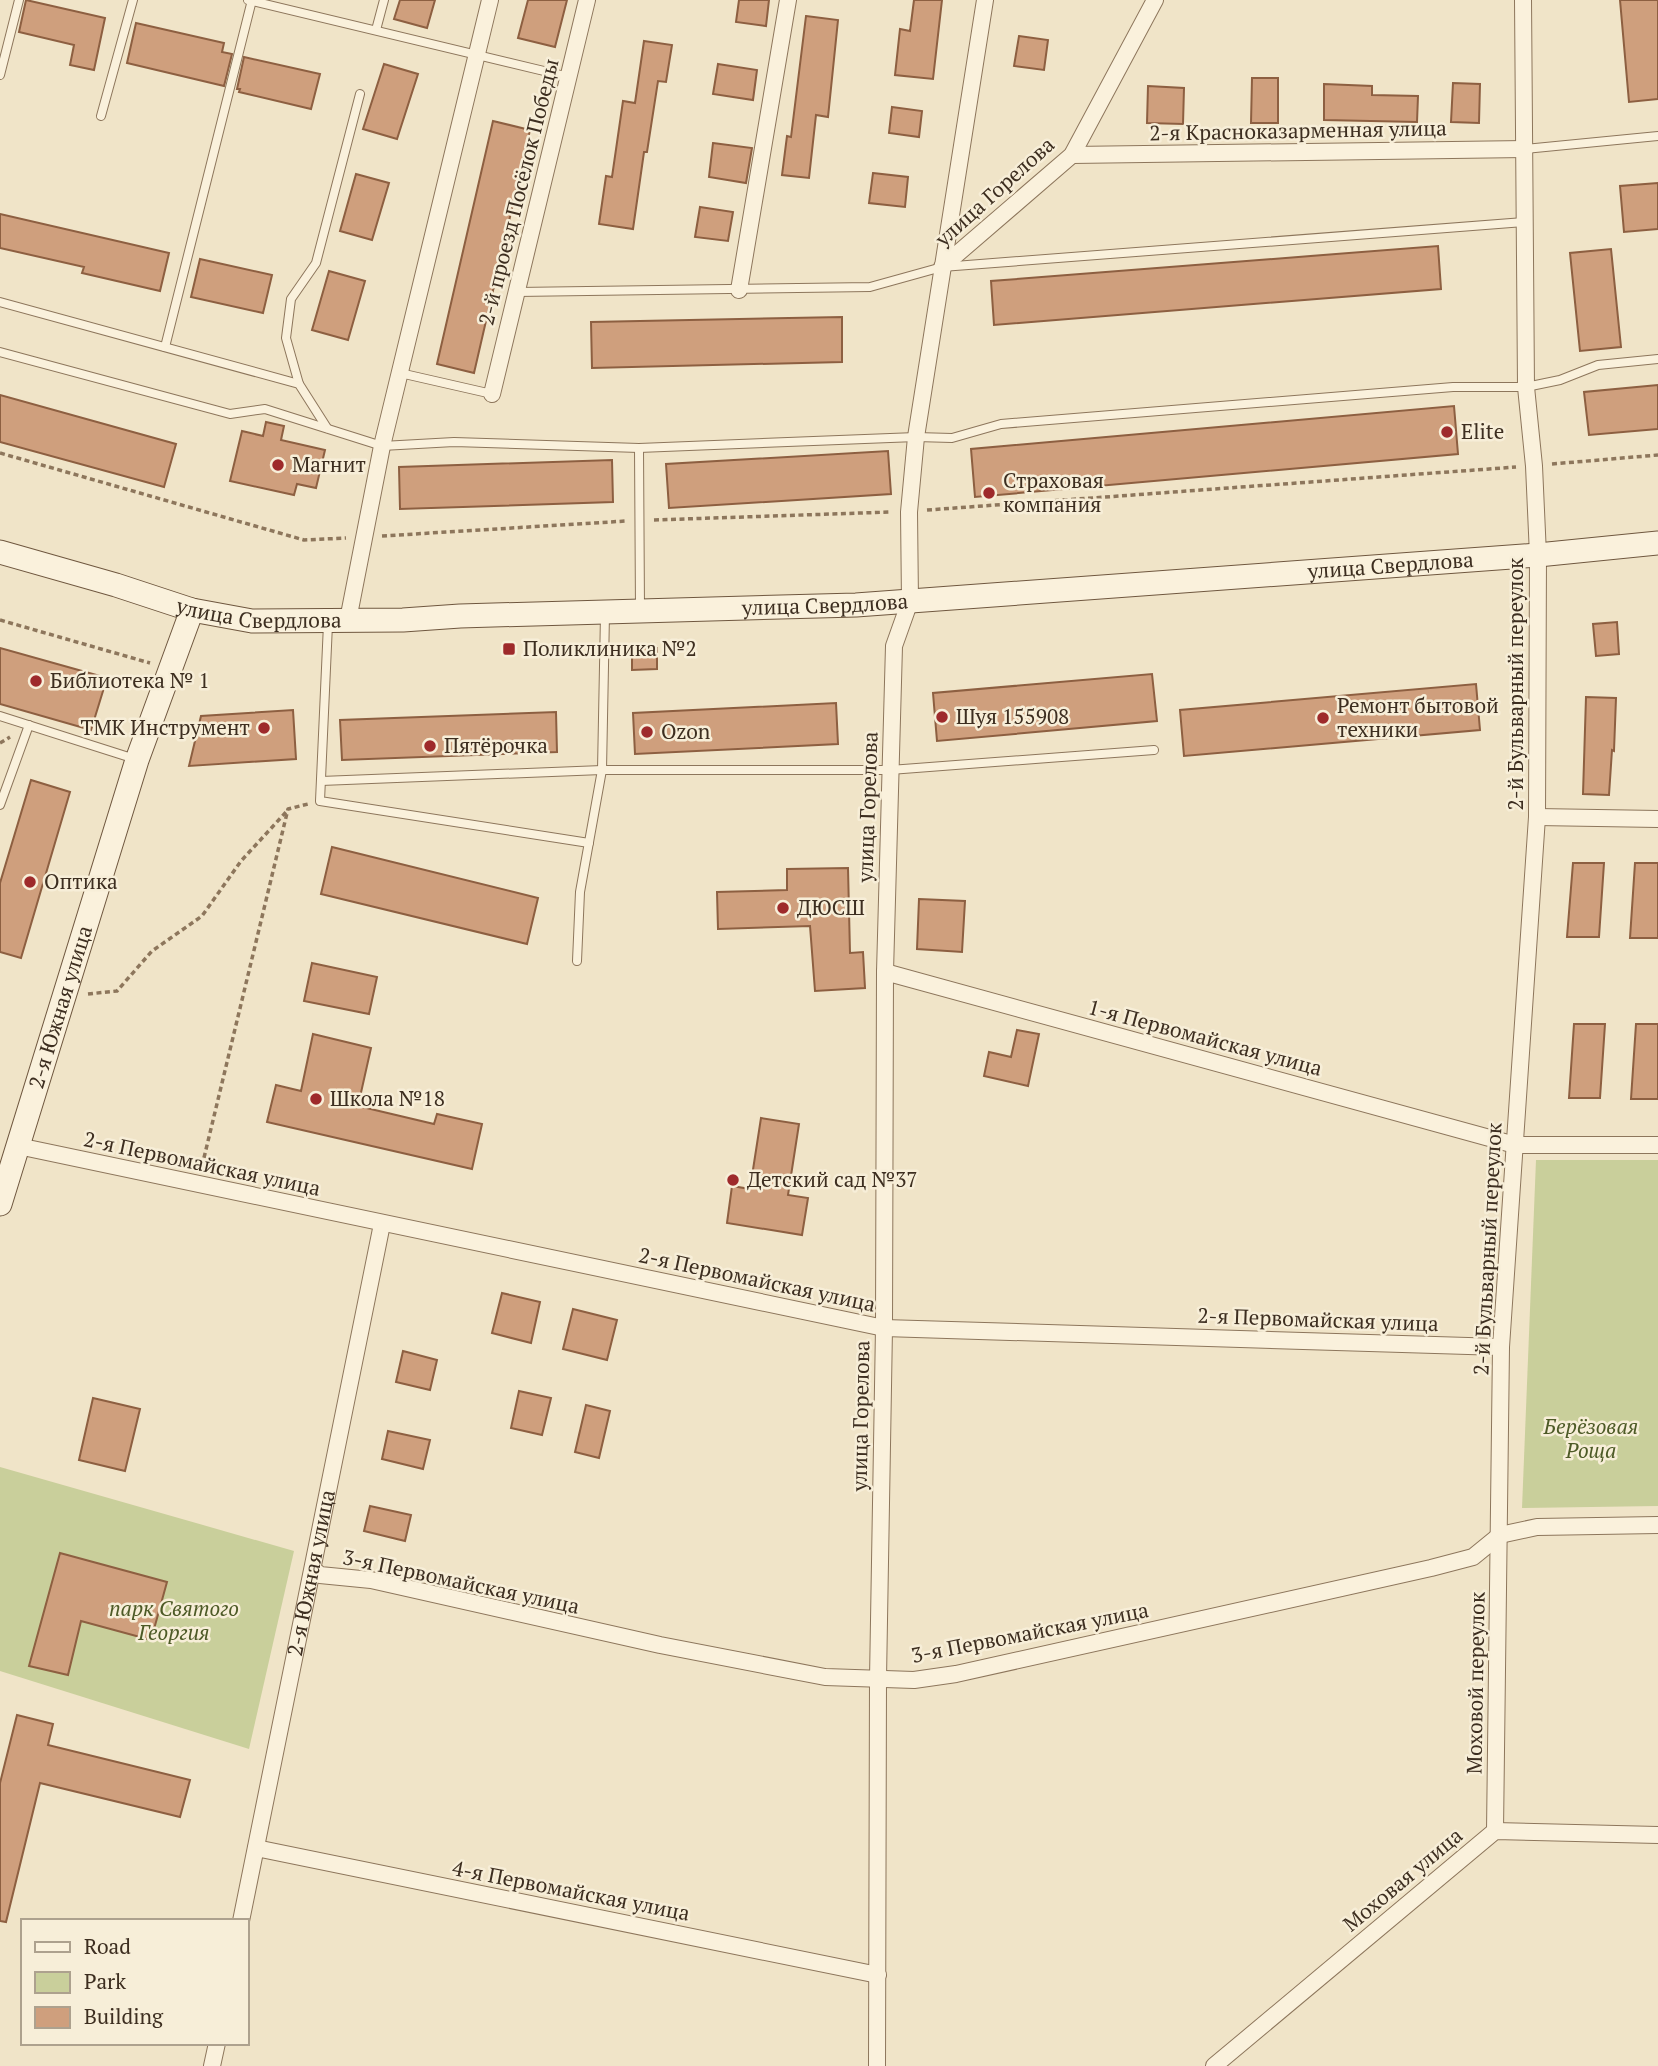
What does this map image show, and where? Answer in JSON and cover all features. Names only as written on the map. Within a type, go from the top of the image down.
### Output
[{"type":"main road","name":"улица Свердлова","points":[[0,552],[192,610],[252,621],[403,620],[605,611],[856,605],[1538,555],[1658,543]]},
{"type":"main road","name":"2-я Южная улица","points":[[0,1204],[137,760],[192,610]]},
{"type":"street","points":[[338,620],[363,537],[382,446],[490,0]]},
{"type":"street","name":"2-й проезд Посёлок Победы","points":[[492,394],[587,0]]},
{"type":"street","points":[[739,290],[788,0]]},
{"type":"street","points":[[910,601],[909,512],[915,437],[985,0]]},
{"type":"street","name":"улица Горелова","points":[[942,267],[1072,155],[1155,0]]},
{"type":"street","name":"2-й Бульварный переулок","points":[[1500,1535],[1501,1347],[1537,817],[1538,555],[1534,466],[1525,387],[1523,0]]},
{"type":"street","name":"2-я Красноказарменная улица","points":[[1072,155],[1525,149]]},
{"type":"street","name":"улица Горелова","points":[[877,2066],[885,972],[894,646],[910,601]]},
{"type":"street","points":[[1537,817],[1658,819]]},
{"type":"street","name":"1-я Первомайская улица","points":[[885,972],[1515,1145],[1658,1145]]},
{"type":"street","name":"2-я Первомайская улица","points":[[18,1146],[884,1328],[1501,1347]]},
{"type":"street","name":"2-я Южная улица","points":[[242,1919],[382,1224]]},
{"type":"street","points":[[1500,1535],[1537,1527],[1658,1525]]},
{"type":"street","name":"3-я Первомайская улица","points":[[314,1570],[320,1575],[406,1587],[660,1645],[825,1677],[914,1680],[956,1674],[1431,1568],[1473,1557],[1500,1535]]},
{"type":"street","name":"Моховой переулок","points":[[1495,1830],[1500,1535]]},
{"type":"street","name":"Моховая улица","points":[[1214,2066],[1495,1830],[1658,1835]]},
{"type":"street","name":"4-я Первомайская улица","points":[[256,1848],[878,1975]]},
{"type":"street","points":[[212,2066],[217,2045]]},
{"type":"lane","points":[[0,75],[19,0]]},
{"type":"lane","points":[[102,116],[134,0]]},
{"type":"lane","points":[[246,0],[569,76]]},
{"type":"lane","points":[[165,347],[252,0]]},
{"type":"lane","points":[[376,30],[384,0]]},
{"type":"lane","points":[[327,428],[299,384],[286,338],[291,299],[316,264],[360,94]]},
{"type":"lane","points":[[1525,149],[1658,136]]},
{"type":"lane","points":[[517,292],[870,287],[942,267],[1525,222]]},
{"type":"lane","points":[[0,302],[299,384]]},
{"type":"lane","points":[[0,352],[230,414],[265,409],[382,446],[454,442],[639,448],[915,437],[952,438],[1002,424],[1453,387],[1525,387],[1560,380],[1598,365],[1658,359]]},
{"type":"lane","points":[[400,373],[492,394]]},
{"type":"lane","points":[[639,448],[640,610]]},
{"type":"lane","points":[[577,961],[580,892],[601,770],[605,611]]},
{"type":"lane","points":[[338,620],[320,801],[589,842]]},
{"type":"lane","points":[[0,716],[137,760]]},
{"type":"lane","points":[[0,805],[29,725]]},
{"type":"lane","points":[[321,781],[601,770],[891,770],[1154,750]]},
{"type":"path","points":[[0,453],[304,540],[640,520],[909,512],[1658,455]]},
{"type":"path","points":[[0,620],[169,668]]},
{"type":"path","points":[[65,996],[117,991],[152,951],[202,916],[241,861],[288,809],[320,801]]},
{"type":"path","points":[[197,1185],[288,809]]},
{"type":"green space","name":"Берёзовая Роща","points":[[1536,1160],[1658,1160],[1658,1506],[1522,1508]]},
{"type":"green space","name":"парк Святого Георгия","points":[[0,1467],[294,1551],[249,1749],[0,1671]]},
{"type":"building","points":[[26,0],[105,18],[94,70],[70,65],[74,45],[19,32]]},
{"type":"building","points":[[400,0],[435,0],[427,28],[394,19]]},
{"type":"building","points":[[528,0],[567,0],[555,47],[518,38]]},
{"type":"building","points":[[739,0],[769,0],[766,26],[736,22]]},
{"type":"building","points":[[914,0],[942,0],[933,79],[895,75],[900,29],[910,31]]},
{"type":"building","points":[[1620,0],[1658,0],[1658,99],[1629,102]]},
{"type":"building","points":[[806,16],[838,20],[828,117],[816,115],[809,178],[782,175],[787,136],[791,137]]},
{"type":"building","points":[[136,23],[224,43],[222,52],[232,54],[224,86],[127,63]]},
{"type":"building","points":[[1019,36],[1048,40],[1044,70],[1014,66]]},
{"type":"building","points":[[644,41],[672,45],[666,82],[658,81],[633,229],[599,224],[606,176],[612,177],[623,101],[635,103]]},
{"type":"building","points":[[244,57],[320,74],[311,109],[239,92],[240,89],[237,89]]},
{"type":"building","points":[[384,64],[418,74],[397,139],[363,129]]},
{"type":"building","points":[[718,64],[757,70],[753,100],[713,94]]},
{"type":"building","points":[[1252,78],[1278,78],[1278,123],[1251,123]]},
{"type":"building","points":[[1453,83],[1480,84],[1479,123],[1451,122]]},
{"type":"building","points":[[1324,84],[1372,86],[1372,95],[1418,96],[1417,122],[1324,120]]},
{"type":"building","points":[[1148,86],[1184,88],[1183,124],[1147,123]]},
{"type":"building","points":[[892,107],[922,111],[919,137],[889,133]]},
{"type":"building","points":[[493,121],[530,130],[474,373],[437,364]]},
{"type":"building","points":[[713,143],[752,148],[746,183],[709,177]]},
{"type":"building","points":[[873,173],[908,177],[905,207],[869,203]]},
{"type":"building","points":[[356,174],[389,183],[372,240],[340,231]]},
{"type":"building","points":[[1658,183],[1658,229],[1624,232],[1620,186]]},
{"type":"building","points":[[700,207],[733,212],[728,241],[695,237]]},
{"type":"building","points":[[0,214],[169,253],[160,291],[82,273],[84,267],[0,248]]},
{"type":"building","points":[[1438,246],[1441,289],[994,325],[991,281]]},
{"type":"building","points":[[1611,249],[1621,347],[1580,351],[1570,253]]},
{"type":"building","points":[[200,259],[272,275],[263,313],[191,297]]},
{"type":"building","points":[[329,271],[365,281],[348,340],[312,330]]},
{"type":"building","points":[[842,317],[842,362],[592,368],[591,322]]},
{"type":"building","points":[[1658,385],[1658,429],[1589,435],[1584,392]]},
{"type":"building","points":[[0,395],[176,444],[164,487],[0,442]]},
{"type":"building","points":[[1454,406],[1458,454],[975,497],[971,449]]},
{"type":"building","name":"Магнит","points":[[266,422],[284,426],[281,440],[325,450],[316,488],[297,484],[294,495],[230,481],[242,431],[263,436]]},
{"type":"building","points":[[888,451],[891,494],[669,508],[666,464]]},
{"type":"building","points":[[612,460],[613,502],[400,509],[399,467]]},
{"type":"building","points":[[1617,622],[1619,654],[1596,656],[1593,624]]},
{"type":"building","points":[[0,648],[107,678],[91,730],[0,704]]},
{"type":"building","points":[[632,648],[657,648],[657,669],[632,670]]},
{"type":"building","points":[[1152,674],[1157,721],[937,741],[933,693]]},
{"type":"building","points":[[1476,684],[1480,730],[1184,756],[1180,710]]},
{"type":"building","points":[[1586,697],[1616,698],[1609,795],[1583,794]]},
{"type":"building","points":[[836,703],[838,744],[635,754],[633,713]]},
{"type":"building","points":[[293,710],[296,759],[189,766],[201,716]]},
{"type":"building","points":[[556,712],[557,752],[342,760],[340,720]]},
{"type":"building","points":[[31,780],[70,792],[21,958],[0,952],[0,883]]},
{"type":"building","points":[[332,847],[538,898],[527,944],[321,894]]},
{"type":"building","points":[[1573,863],[1604,863],[1599,937],[1567,937]]},
{"type":"building","points":[[1635,863],[1658,863],[1658,938],[1630,938]]},
{"type":"building","name":"ДЮСШ","points":[[848,868],[850,953],[863,952],[865,988],[815,991],[810,926],[718,929],[717,892],[787,890],[787,869]]},
{"type":"building","points":[[919,899],[965,901],[962,952],[917,949]]},
{"type":"building","points":[[312,963],[377,977],[369,1014],[304,1001]]},
{"type":"building","points":[[1574,1024],[1605,1024],[1600,1098],[1569,1098]]},
{"type":"building","points":[[1636,1024],[1658,1024],[1658,1099],[1631,1099]]},
{"type":"building","points":[[1017,1030],[1039,1034],[1028,1086],[984,1076],[989,1052],[1011,1057]]},
{"type":"building","name":"Школа №18","points":[[313,1034],[371,1048],[358,1106],[434,1124],[437,1114],[482,1124],[472,1169],[267,1122],[276,1085],[301,1091]]},
{"type":"building","points":[[761,1118],[799,1124],[788,1195],[808,1198],[802,1235],[727,1223],[732,1186],[750,1189]]},
{"type":"building","points":[[502,1293],[540,1302],[531,1343],[492,1333]]},
{"type":"building","points":[[573,1309],[617,1320],[607,1360],[563,1349]]},
{"type":"building","points":[[403,1351],[437,1360],[430,1390],[396,1382]]},
{"type":"building","points":[[519,1391],[551,1398],[542,1435],[511,1428]]},
{"type":"building","points":[[93,1398],[140,1409],[125,1471],[79,1460]]},
{"type":"building","points":[[586,1405],[610,1411],[599,1458],[575,1452]]},
{"type":"building","points":[[388,1431],[430,1440],[423,1469],[382,1459]]},
{"type":"building","points":[[370,1506],[411,1515],[405,1541],[364,1531]]},
{"type":"building","points":[[60,1553],[167,1582],[151,1640],[81,1621],[68,1675],[29,1666]]},
{"type":"building","points":[[17,1715],[53,1724],[48,1745],[190,1780],[180,1817],[40,1783],[6,1922],[0,1921],[0,1783]]},
{"type":"place","name":"Elite","points":[[1447,432]]},
{"type":"place","name":"Магнит","points":[[278,465]]},
{"type":"place","name":"Страховая компания","points":[[989,493]]},
{"type":"place","name":"Поликлиника №2","points":[[509,649]]},
{"type":"place","name":"Библиотека № 1","points":[[36,681]]},
{"type":"place","name":"Шуя 155908","points":[[942,717]]},
{"type":"place","name":"Ремонт бытовой техники","points":[[1323,718]]},
{"type":"place","name":"ТМК Инструмент","points":[[264,728]]},
{"type":"place","name":"Ozon","points":[[647,732]]},
{"type":"place","name":"Пятёрочка","points":[[430,746]]},
{"type":"place","name":"Оптика","points":[[30,882]]},
{"type":"place","name":"ДЮСШ","points":[[783,908]]},
{"type":"place","name":"Школа №18","points":[[316,1099]]},
{"type":"place","name":"Детский сад №37","points":[[733,1180]]}]
